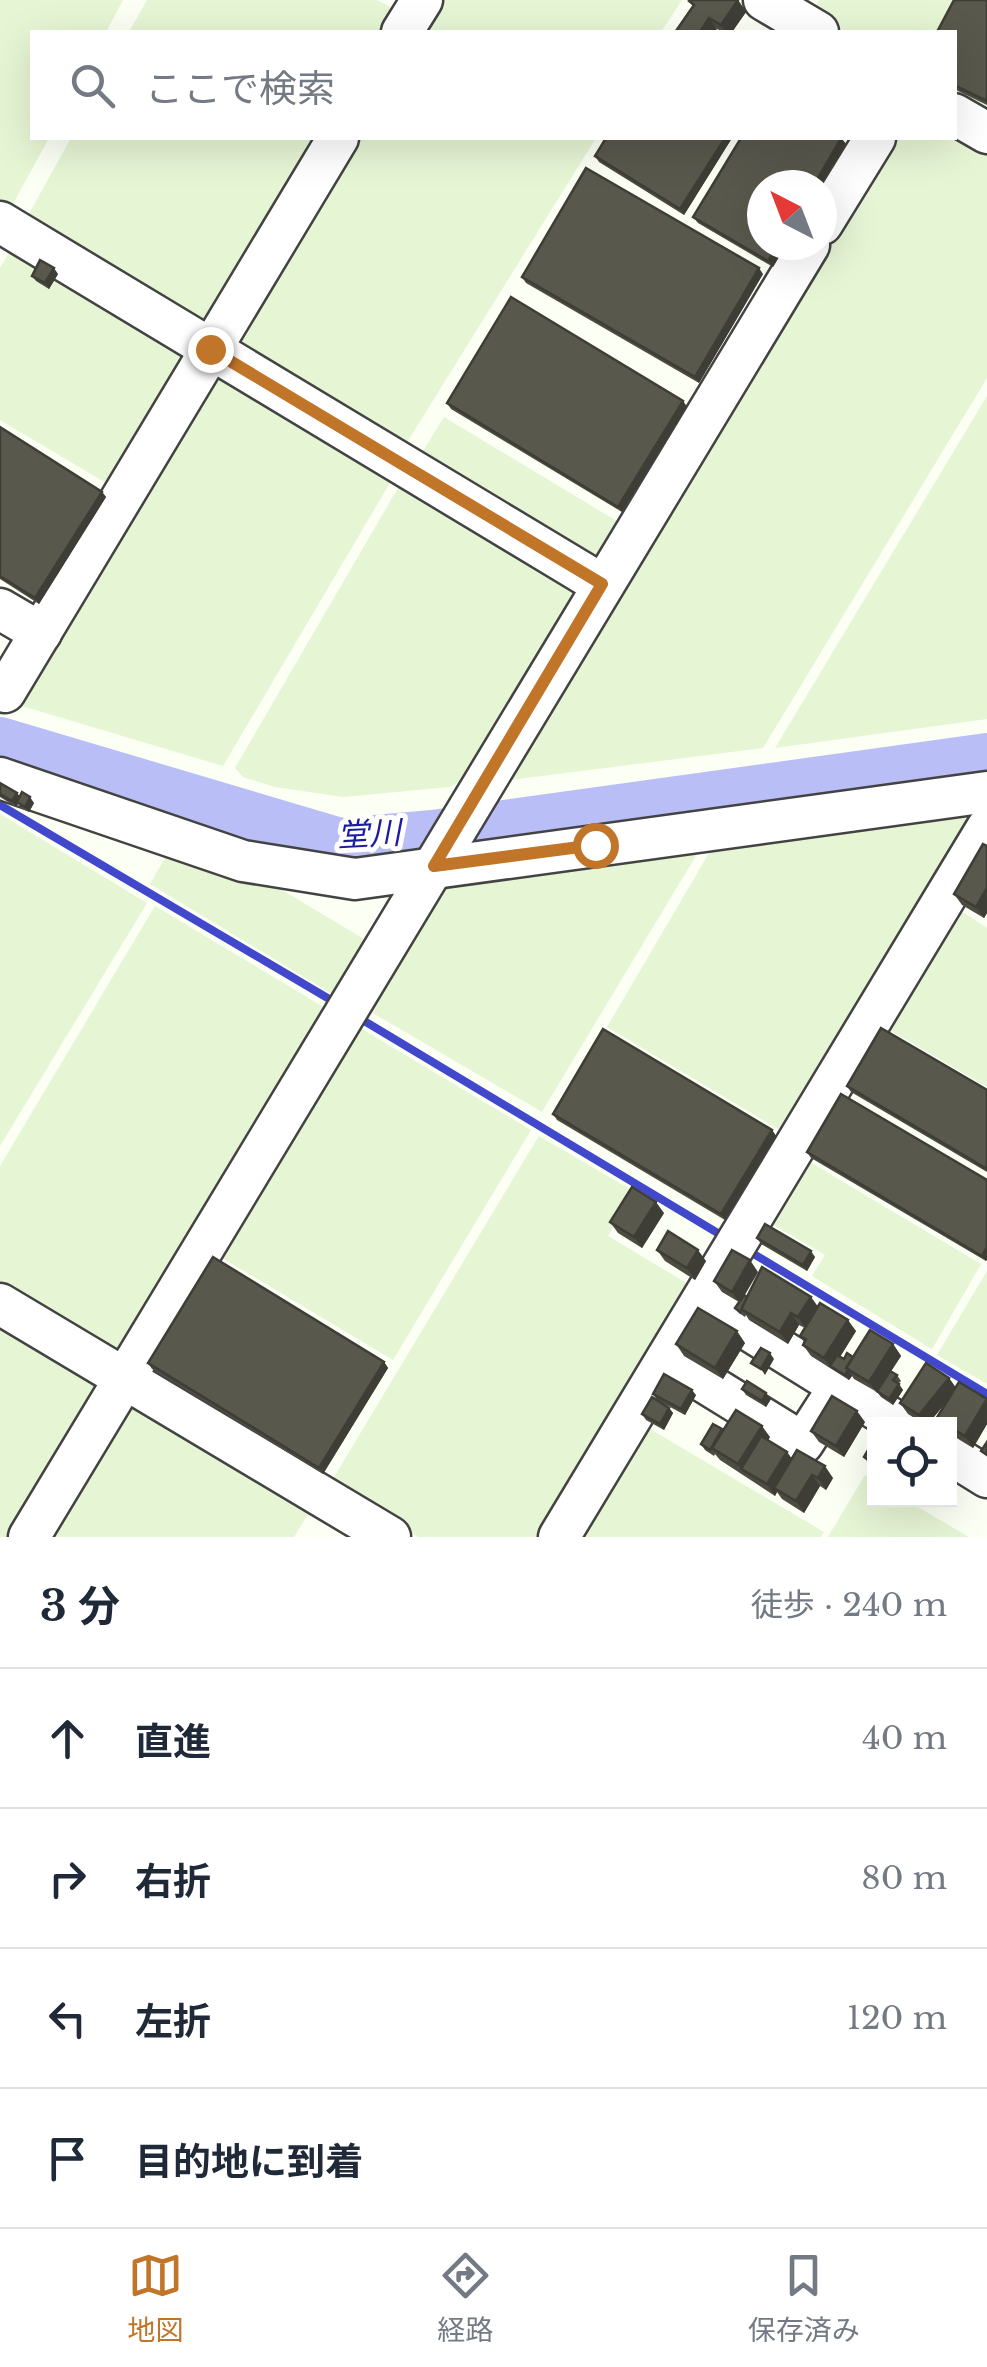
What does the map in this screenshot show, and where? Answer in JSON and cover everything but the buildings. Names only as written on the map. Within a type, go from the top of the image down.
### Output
[{"type":"street","points":[[403,30],[422,0]]},
{"type":"street","points":[[764,0],[815,30]]},
{"type":"street","points":[[957,116],[987,133]]},
{"type":"street","points":[[5,692],[337,140]]},
{"type":"street","points":[[837,200],[874,140]]},
{"type":"street","points":[[0,222],[602,584]]},
{"type":"street","points":[[29,1537],[800,260]]},
{"type":"street","points":[[0,609],[40,633]]},
{"type":"street","points":[[0,778],[243,862],[355,878],[987,792]]},
{"type":"street","points":[[560,1537],[987,828]]},
{"type":"street","points":[[702,1301],[888,1417]]},
{"type":"street","points":[[0,1304],[390,1537]]},
{"type":"street","points":[[666,1359],[803,1444],[839,1388]]},
{"type":"street","points":[[957,1458],[987,1477]]},
{"type":"green space","points":[[0,0],[123,0],[107,30],[30,30],[30,140],[48,140],[8,213],[0,207]]},
{"type":"green space","points":[[147,0],[377,0],[397,11],[385,30],[130,30]]},
{"type":"green space","points":[[434,0],[682,0],[662,30],[415,30]]},
{"type":"green space","points":[[819,0],[987,0],[987,117],[957,98],[957,30],[844,30],[813,12]]},
{"type":"green space","points":[[957,132],[987,151],[987,378],[763,748],[503,781],[817,260],[837,260],[837,227],[890,140],[957,140]]},
{"type":"green space","points":[[70,140],[320,140],[206,328],[26,219]]},
{"type":"green space","points":[[350,140],[595,140],[401,452],[226,346]]},
{"type":"green space","points":[[14,245],[195,355],[113,487],[0,420],[0,268]]},
{"type":"green space","points":[[213,367],[394,476],[223,766],[22,706],[15,698]]},
{"type":"green space","points":[[987,396],[987,719],[775,748]]},
{"type":"green space","points":[[444,417],[620,523],[592,570],[415,464]]},
{"type":"green space","points":[[402,481],[582,592],[464,779],[450,787],[343,797],[275,787],[243,777],[235,768]]},
{"type":"green space","points":[[974,802],[975,818],[783,1132],[607,1027],[719,836]]},
{"type":"green space","points":[[0,814],[147,903],[0,1146]]},
{"type":"green space","points":[[706,839],[542,1112],[361,1006],[442,872]]},
{"type":"green space","points":[[173,844],[240,865],[369,942],[337,997],[150,884]]},
{"type":"green space","points":[[155,906],[332,1012],[122,1362],[0,1289],[0,1166]]},
{"type":"green space","points":[[955,907],[987,928],[987,1087],[883,1026]]},
{"type":"green space","points":[[350,1022],[531,1130],[393,1360],[212,1252]]},
{"type":"green space","points":[[539,1136],[635,1192],[608,1236],[693,1287],[544,1537],[418,1537],[331,1482]]},
{"type":"green space","points":[[803,1158],[981,1264],[932,1349],[812,1276],[825,1255],[765,1220]]},
{"type":"green space","points":[[987,1271],[987,1384],[937,1355]]},
{"type":"green space","points":[[0,1316],[108,1380],[15,1537],[0,1537]]},
{"type":"green space","points":[[131,1399],[312,1507],[294,1537],[49,1537]]},
{"type":"green space","points":[[645,1426],[824,1532],[821,1537],[580,1537]]},
{"type":"green space","points":[[865,1475],[867,1507],[918,1507],[969,1537],[828,1537]]},
{"type":"waterway","name":"堂川","points":[[0,741],[340,842],[433,834],[987,757]]},
{"type":"waterway","points":[[0,805],[336,1003]]},
{"type":"waterway","points":[[356,1016],[726,1238]]},
{"type":"waterway","points":[[747,1250],[987,1394]]},
{"type":"route","points":[[210,349],[602,584],[434,866],[595,845]]}]
